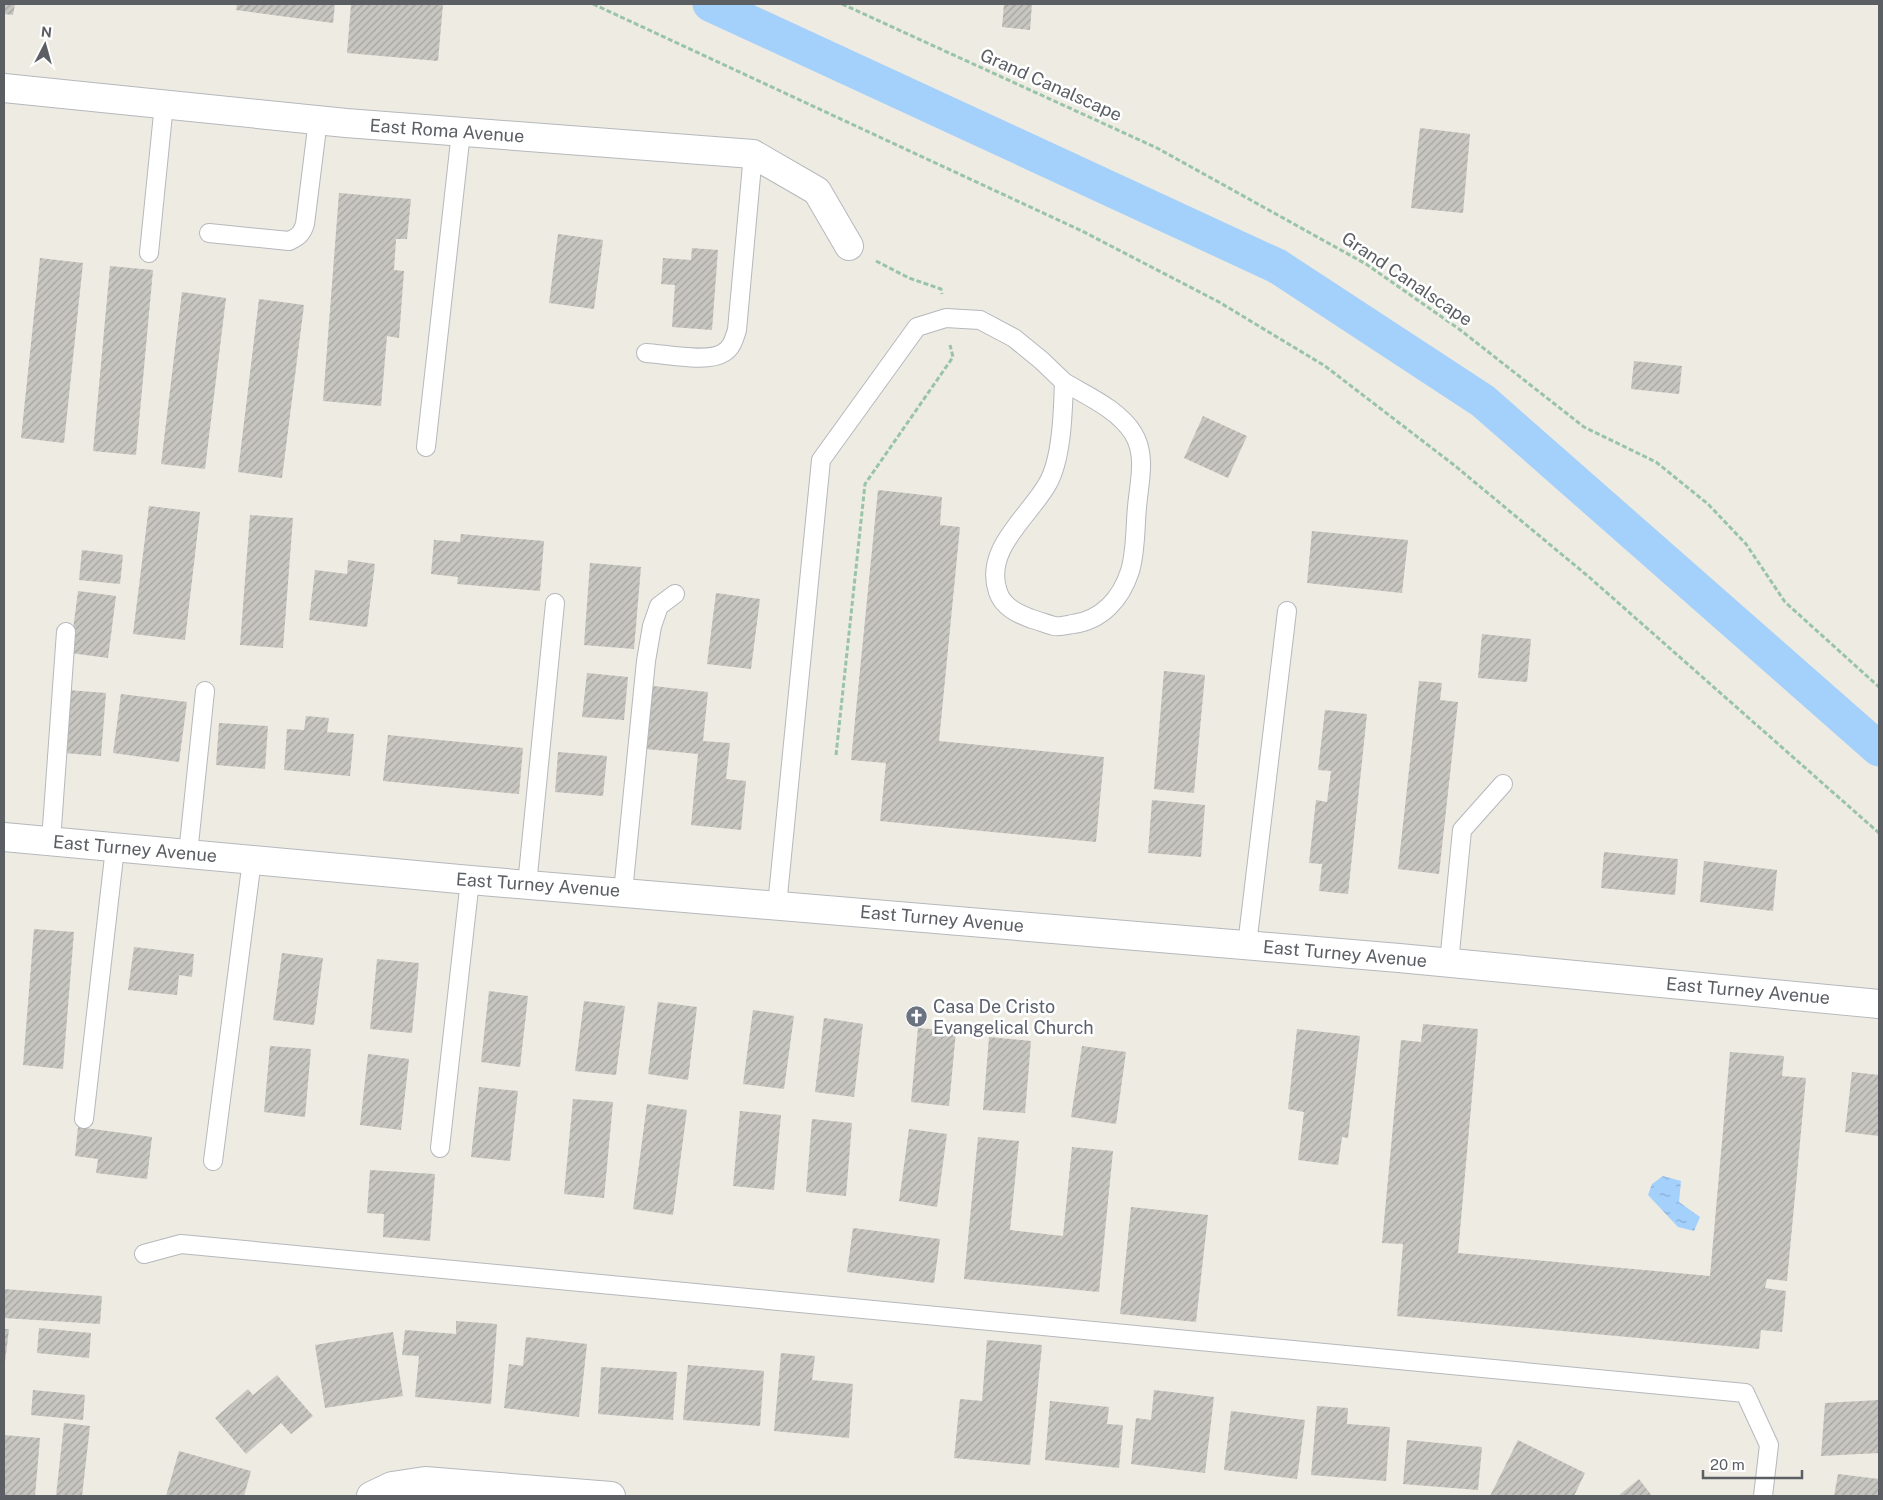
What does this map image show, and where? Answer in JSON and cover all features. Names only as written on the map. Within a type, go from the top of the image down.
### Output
[{"type":"street","name":"East Roma Avenue","points":[[4,88],[318,120],[753,154],[817,191],[850,246]]},
{"type":"street","name":"East Turney Avenue","points":[[4,837],[527,885],[1247,945],[1879,1004]]},
{"type":"street","points":[[371,1496],[392,1486],[425,1481],[611,1496]]},
{"type":"lane","points":[[149,253],[164,104]]},
{"type":"lane","points":[[209,233],[289,241],[298,237],[305,224],[318,120]]},
{"type":"lane","points":[[426,447],[461,132]]},
{"type":"lane","points":[[646,353],[707,358],[723,354],[733,344],[737,330],[753,154]]},
{"type":"lane","points":[[777,906],[821,460],[917,328],[946,318],[980,320],[1014,338],[1064,382],[1113,412],[1133,433],[1142,454],[1130,571],[1116,601],[1101,615],[1084,623],[1056,626],[1007,608],[998,592],[996,572],[999,558],[1009,535],[1049,483],[1055,464],[1064,382]]},
{"type":"lane","points":[[623,892],[646,660],[652,626],[659,606],[675,594]]},
{"type":"lane","points":[[527,885],[555,603]]},
{"type":"lane","points":[[1247,945],[1287,611]]},
{"type":"lane","points":[[51,841],[66,632]]},
{"type":"lane","points":[[188,854],[205,692]]},
{"type":"lane","points":[[1449,963],[1462,830],[1503,784]]},
{"type":"lane","points":[[84,1119],[115,848]]},
{"type":"lane","points":[[213,1161],[252,860]]},
{"type":"lane","points":[[440,1148],[470,880]]},
{"type":"lane","points":[[144,1254],[181,1244],[1745,1392],[1769,1445],[1763,1496]]},
{"type":"path","points":[[593,4],[1082,231],[1219,302],[1325,366],[1454,465],[1581,571],[1879,833]]},
{"type":"path","name":"Grand Canalscape","points":[[842,4],[1157,148],[1366,264],[1459,329],[1584,427],[1656,462],[1708,504],[1746,544],[1785,602],[1879,687]]},
{"type":"path","points":[[836,755],[865,484],[952,358],[941,289],[908,278],[850,246]]},
{"type":"water","points":[[1663,1176],[1681,1181],[1679,1202],[1700,1217],[1694,1231],[1678,1227],[1648,1195],[1652,1184]]},
{"type":"building","points":[[4,4],[15,4],[13,15],[4,14]]},
{"type":"building","points":[[237,4],[335,4],[333,23],[236,10]]},
{"type":"building","points":[[351,4],[443,4],[438,61],[347,53]]},
{"type":"building","points":[[1004,4],[1032,4],[1030,30],[1002,27]]},
{"type":"building","points":[[1420,128],[1470,134],[1463,213],[1411,208]]},
{"type":"building","points":[[339,193],[411,199],[407,239],[396,239],[394,270],[404,271],[399,338],[387,336],[381,406],[323,401]]},
{"type":"building","points":[[558,234],[603,240],[594,309],[549,303]]},
{"type":"building","points":[[692,248],[718,250],[712,330],[672,327],[675,285],[661,284],[663,258],[691,260]]},
{"type":"building","points":[[40,258],[83,263],[64,443],[21,438]]},
{"type":"building","points":[[110,266],[153,270],[136,455],[93,451]]},
{"type":"building","points":[[182,292],[226,298],[205,469],[161,464]]},
{"type":"building","points":[[259,299],[304,305],[282,478],[238,472]]},
{"type":"building","points":[[1634,361],[1682,366],[1679,394],[1631,389]]},
{"type":"building","points":[[1203,416],[1247,436],[1228,478],[1184,458]]},
{"type":"building","points":[[878,490],[942,497],[940,525],[960,527],[939,741],[1104,757],[1096,842],[880,821],[886,763],[851,760]]},
{"type":"building","points":[[149,506],[200,512],[185,640],[133,634]]},
{"type":"building","points":[[250,515],[293,518],[283,648],[240,645]]},
{"type":"building","points":[[1312,531],[1408,540],[1402,593],[1307,583]]},
{"type":"building","points":[[461,534],[544,541],[540,591],[457,584],[458,577],[431,574],[434,540],[460,542]]},
{"type":"building","points":[[82,550],[123,555],[120,584],[79,580]]},
{"type":"building","points":[[348,560],[375,564],[367,627],[309,620],[315,570],[347,574]]},
{"type":"building","points":[[590,563],[641,567],[634,649],[584,645]]},
{"type":"building","points":[[78,591],[116,596],[108,658],[70,653]]},
{"type":"building","points":[[716,593],[760,599],[751,669],[707,664]]},
{"type":"building","points":[[1482,634],[1531,639],[1527,682],[1478,678]]},
{"type":"building","points":[[1164,671],[1205,675],[1194,793],[1154,789]]},
{"type":"building","points":[[587,673],[628,677],[624,720],[582,717]]},
{"type":"building","points":[[1419,681],[1442,683],[1440,700],[1458,702],[1439,874],[1398,869]]},
{"type":"building","points":[[653,686],[708,692],[703,741],[730,743],[726,779],[746,781],[741,830],[691,825],[698,754],[646,749]]},
{"type":"building","points":[[68,690],[106,693],[101,756],[64,753]]},
{"type":"building","points":[[121,694],[187,702],[179,762],[113,753]]},
{"type":"building","points":[[1325,710],[1367,714],[1348,894],[1319,891],[1322,864],[1309,863],[1316,800],[1327,802],[1331,771],[1318,770]]},
{"type":"building","points":[[306,716],[329,718],[327,732],[354,734],[350,776],[284,770],[287,729],[304,730]]},
{"type":"building","points":[[219,723],[268,726],[265,769],[216,765]]},
{"type":"building","points":[[388,735],[523,748],[519,794],[383,781]]},
{"type":"building","points":[[558,752],[607,756],[603,796],[555,792]]},
{"type":"building","points":[[1152,800],[1205,805],[1201,857],[1148,853]]},
{"type":"building","points":[[1604,852],[1678,859],[1675,895],[1601,888]]},
{"type":"building","points":[[1704,861],[1777,870],[1773,911],[1700,902]]},
{"type":"building","points":[[34,929],[74,932],[63,1069],[23,1065]]},
{"type":"building","points":[[134,947],[194,954],[192,977],[179,975],[177,995],[128,990]]},
{"type":"building","points":[[282,953],[323,958],[314,1025],[273,1020]]},
{"type":"building","points":[[377,959],[419,963],[412,1033],[370,1029]]},
{"type":"building","points":[[489,991],[528,996],[520,1067],[481,1062]]},
{"type":"building","points":[[584,1001],[625,1006],[616,1075],[575,1071]]},
{"type":"building","points":[[658,1002],[697,1007],[688,1080],[648,1074]]},
{"type":"building","points":[[753,1010],[794,1016],[784,1089],[743,1084]]},
{"type":"building","points":[[824,1018],[863,1024],[854,1097],[815,1092]]},
{"type":"building","points":[[1423,1024],[1478,1029],[1458,1253],[1710,1276],[1730,1052],[1784,1056],[1782,1076],[1806,1078],[1787,1281],[1767,1279],[1765,1288],[1786,1291],[1782,1332],[1761,1330],[1759,1349],[1397,1316],[1403,1244],[1382,1243],[1401,1040],[1421,1042]]},
{"type":"building","points":[[918,1028],[956,1031],[949,1106],[911,1102]]},
{"type":"building","points":[[1297,1029],[1360,1036],[1348,1138],[1342,1137],[1338,1165],[1298,1160],[1304,1112],[1288,1109]]},
{"type":"building","points":[[989,1037],[1031,1041],[1025,1113],[983,1110]]},
{"type":"building","points":[[270,1046],[311,1049],[305,1117],[264,1112]]},
{"type":"building","points":[[1082,1046],[1126,1052],[1116,1124],[1071,1117]]},
{"type":"building","points":[[368,1054],[409,1059],[401,1130],[360,1125]]},
{"type":"building","points":[[1852,1072],[1879,1075],[1879,1136],[1845,1132]]},
{"type":"building","points":[[479,1087],[518,1091],[510,1161],[471,1157]]},
{"type":"building","points":[[573,1099],[613,1102],[604,1198],[564,1194]]},
{"type":"building","points":[[647,1104],[687,1110],[673,1215],[633,1209]]},
{"type":"building","points":[[740,1111],[781,1115],[774,1190],[733,1186]]},
{"type":"building","points":[[812,1119],[852,1123],[846,1196],[806,1192]]},
{"type":"building","points":[[78,1127],[152,1137],[147,1179],[96,1173],[98,1159],[75,1156]]},
{"type":"building","points":[[909,1129],[947,1134],[937,1207],[899,1201]]},
{"type":"building","points":[[978,1137],[1019,1141],[1010,1230],[1063,1236],[1072,1147],[1113,1151],[1099,1292],[964,1279]]},
{"type":"building","points":[[370,1170],[435,1174],[430,1241],[383,1237],[384,1214],[367,1213]]},
{"type":"building","points":[[1131,1207],[1208,1215],[1196,1322],[1120,1314]]},
{"type":"building","points":[[853,1228],[940,1239],[934,1283],[847,1272]]},
{"type":"building","points":[[4,1289],[102,1296],[100,1324],[4,1318]]},
{"type":"building","points":[[456,1321],[497,1324],[491,1404],[415,1397],[419,1356],[402,1355],[405,1330],[456,1334]]},
{"type":"building","points":[[39,1328],[91,1333],[89,1358],[37,1353]]},
{"type":"building","points":[[4,1329],[9,1329],[5,1362],[4,1362]]},
{"type":"building","points":[[393,1332],[403,1396],[325,1408],[315,1345]]},
{"type":"building","points":[[526,1337],[587,1344],[579,1417],[504,1408],[509,1364],[523,1366]]},
{"type":"building","points":[[987,1340],[1042,1345],[1030,1465],[954,1458],[960,1399],[982,1401]]},
{"type":"building","points":[[781,1353],[815,1356],[812,1380],[853,1384],[849,1438],[774,1431]]},
{"type":"building","points":[[688,1365],[764,1371],[760,1426],[683,1420]]},
{"type":"building","points":[[601,1367],[677,1372],[673,1420],[598,1414]]},
{"type":"building","points":[[277,1375],[313,1416],[291,1434],[281,1423],[246,1454],[215,1418],[248,1389],[253,1395]]},
{"type":"building","points":[[33,1390],[85,1395],[83,1420],[31,1415]]},
{"type":"building","points":[[1154,1390],[1214,1397],[1205,1473],[1131,1464],[1136,1418],[1151,1420]]},
{"type":"building","points":[[1879,1400],[1879,1453],[1821,1456],[1825,1403]]},
{"type":"building","points":[[1050,1401],[1109,1407],[1107,1424],[1123,1425],[1119,1468],[1045,1460]]},
{"type":"building","points":[[1317,1406],[1348,1408],[1347,1424],[1390,1427],[1386,1481],[1311,1475]]},
{"type":"building","points":[[1231,1411],[1305,1420],[1297,1479],[1224,1470]]},
{"type":"building","points":[[64,1423],[90,1426],[82,1496],[56,1496]]},
{"type":"building","points":[[4,1435],[40,1438],[35,1496],[4,1496]]},
{"type":"building","points":[[1407,1440],[1482,1447],[1478,1490],[1403,1484]]},
{"type":"building","points":[[1518,1440],[1585,1473],[1574,1496],[1490,1496]]},
{"type":"building","points":[[179,1451],[251,1471],[244,1496],[166,1496]]},
{"type":"building","points":[[1838,1474],[1879,1479],[1879,1496],[1834,1496]]},
{"type":"building","points":[[1639,1479],[1652,1496],[1618,1496]]},
{"type":"waterway","points":[[710,4],[1277,266],[1483,401],[1879,749]]},
{"type":"place","name":"Casa De Cristo Evangelical Church","points":[[917,1017]]}]
